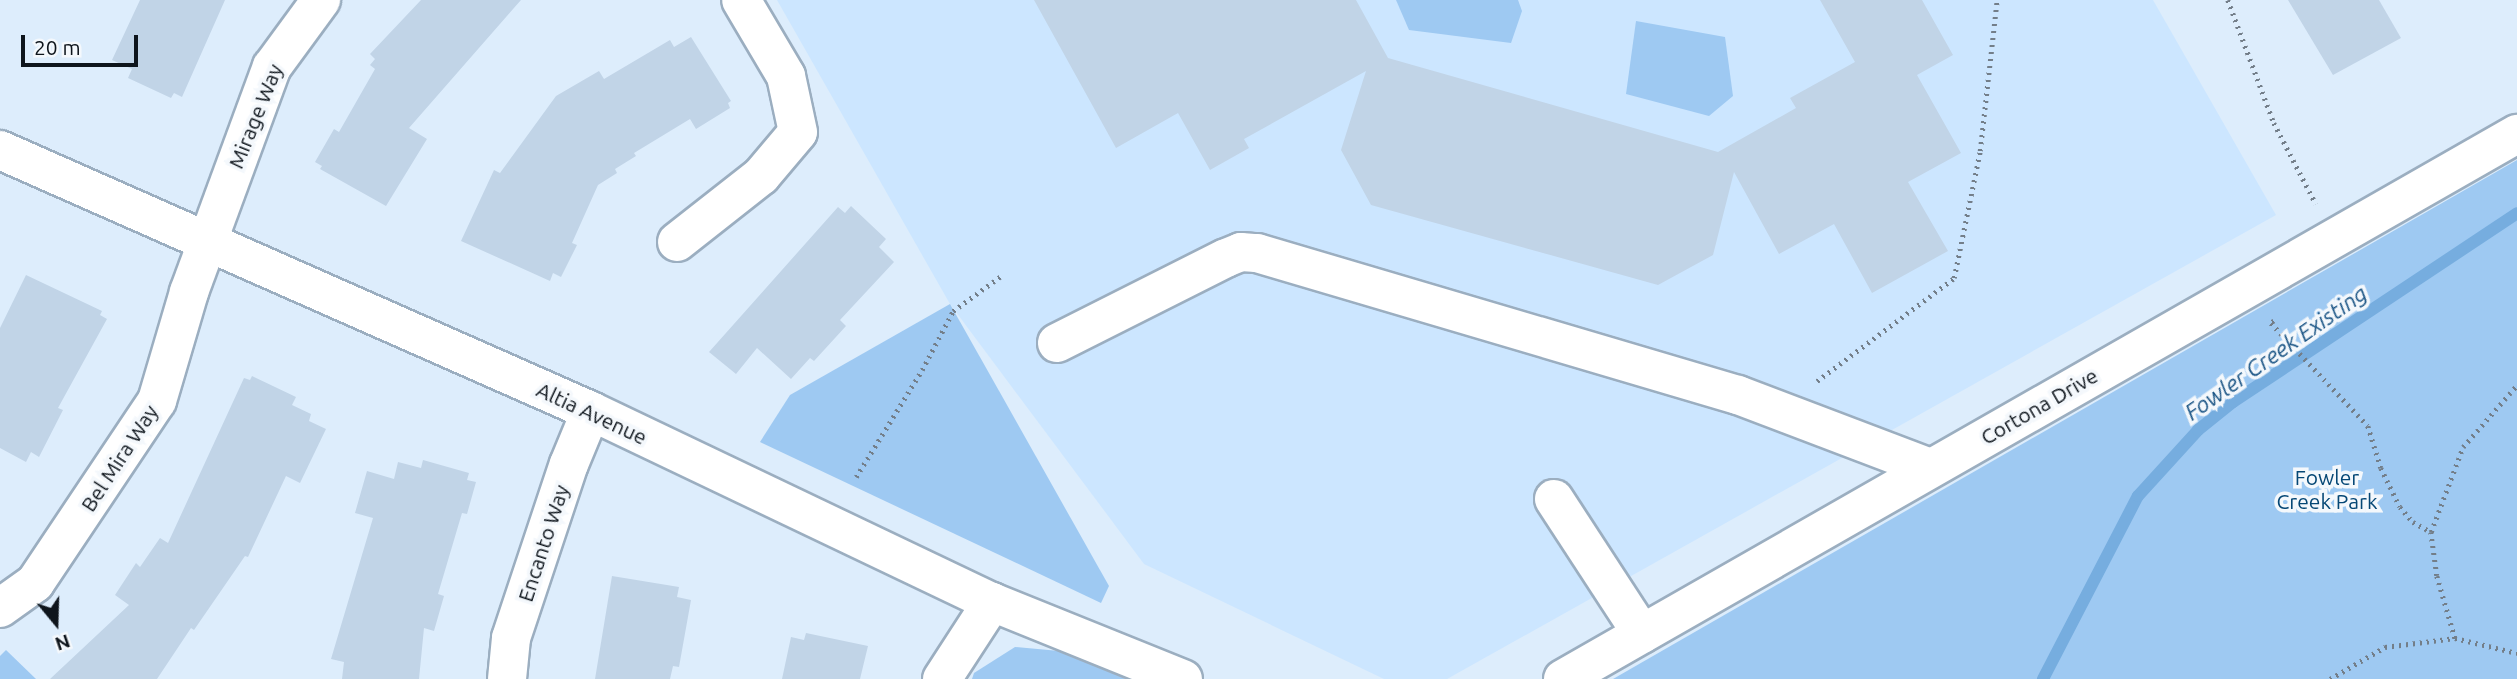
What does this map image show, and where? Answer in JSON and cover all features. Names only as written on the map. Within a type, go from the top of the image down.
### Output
[{"type":"street","name":"Mirage Way","points":[[207,241],[272,67],[321,0]]},
{"type":"street","points":[[677,242],[761,176],[798,132],[786,76],[741,0]]},
{"type":"street","name":"Cortona Drive","points":[[1563,679],[2517,134]]},
{"type":"street","name":"Altia Avenue","points":[[0,150],[591,411],[992,602],[1183,679]]},
{"type":"street","name":"Bel Mira Way","points":[[0,608],[35,583],[157,401],[207,241]]},
{"type":"street","points":[[1057,343],[1233,255],[1241,252],[1257,253],[1738,395],[1930,468]]},
{"type":"street","name":"Encanto Way","points":[[507,679],[511,638],[569,464],[591,411]]},
{"type":"street","points":[[1554,499],[1642,634]]},
{"type":"street","points":[[942,679],[992,602]]},
{"type":"path","points":[[1817,381],[1954,278],[1980,151],[1997,0]]},
{"type":"path","points":[[2228,0],[2274,123],[2320,212]]},
{"type":"path","points":[[856,477],[922,370],[953,311],[1001,276]]},
{"type":"path","points":[[2283,337],[2368,426],[2381,468],[2400,507],[2413,522],[2431,532]]},
{"type":"path","points":[[2455,638],[2437,576],[2431,532],[2463,447],[2517,385]]},
{"type":"path","points":[[2330,679],[2385,647],[2455,638],[2517,653]]},
{"type":"shaded area","points":[[777,0],[2153,0],[2276,215],[1447,679],[1384,679],[1144,564],[950,304]]},
{"type":"green space","points":[[1396,0],[1518,0],[1522,11],[1511,43],[1409,30]]},
{"type":"green space","points":[[1636,21],[1725,37],[1733,96],[1709,116],[1626,94]]},
{"type":"green space","name":"Fowler Creek Park","points":[[2517,160],[2517,679],[1613,679]]},
{"type":"green space","points":[[950,304],[1109,586],[1101,603],[760,442],[790,395]]},
{"type":"green space","points":[[1015,647],[1070,652],[1126,679],[972,679],[974,673]]},
{"type":"green space","points":[[6,650],[36,679],[0,679],[0,656]]},
{"type":"building","points":[[140,0],[225,0],[182,97],[174,93],[171,98],[128,78],[132,69],[112,60]]},
{"type":"building","points":[[421,0],[521,0],[409,128],[427,139],[386,206],[320,169],[322,166],[315,162],[334,129],[339,132],[375,69],[370,65],[375,59],[370,54]]},
{"type":"building","points":[[1034,0],[1356,0],[1388,58],[1718,152],[1796,108],[1790,98],[1855,62],[1820,0],[1922,0],[1953,55],[1917,75],[1961,153],[1908,182],[1948,251],[1872,293],[1834,224],[1779,254],[1734,172],[1713,255],[1658,285],[1371,205],[1341,150],[1366,71],[1244,139],[1249,148],[1210,170],[1178,113],[1116,148]]},
{"type":"building","points":[[2288,0],[2379,0],[2401,38],[2333,75]]},
{"type":"building","points":[[691,37],[731,101],[728,103],[730,108],[696,129],[690,119],[634,153],[636,156],[615,169],[617,173],[598,185],[572,243],[577,245],[561,277],[553,273],[550,281],[461,241],[494,170],[500,173],[556,96],[599,71],[604,79],[670,40],[674,47]]},
{"type":"building","points":[[851,206],[886,239],[879,247],[894,262],[840,320],[846,326],[814,361],[810,358],[791,379],[757,348],[736,374],[709,352],[838,207],[845,213]]},
{"type":"building","points":[[26,275],[102,311],[100,315],[107,319],[58,408],[63,410],[39,457],[31,452],[26,462],[0,448],[0,328]]},
{"type":"building","points":[[252,376],[296,397],[292,405],[311,414],[309,421],[326,429],[300,483],[286,476],[248,557],[245,556],[194,630],[191,628],[157,679],[50,679],[129,605],[115,595],[136,563],[140,567],[160,538],[168,543],[244,378],[250,380]]},
{"type":"building","points":[[423,460],[469,473],[467,480],[476,482],[467,514],[462,513],[438,594],[444,596],[434,631],[424,628],[419,679],[342,679],[344,662],[331,659],[373,518],[355,513],[367,471],[394,479],[398,462],[421,468]]},
{"type":"building","points":[[612,576],[679,587],[677,597],[691,600],[679,667],[673,666],[670,679],[595,679]]},
{"type":"building","points":[[806,633],[868,646],[860,679],[782,679],[791,637],[804,640]]},
{"type":"waterway","name":"Fowler Creek Existing","points":[[2043,679],[2138,496],[2198,430],[2233,402],[2517,213]]}]
